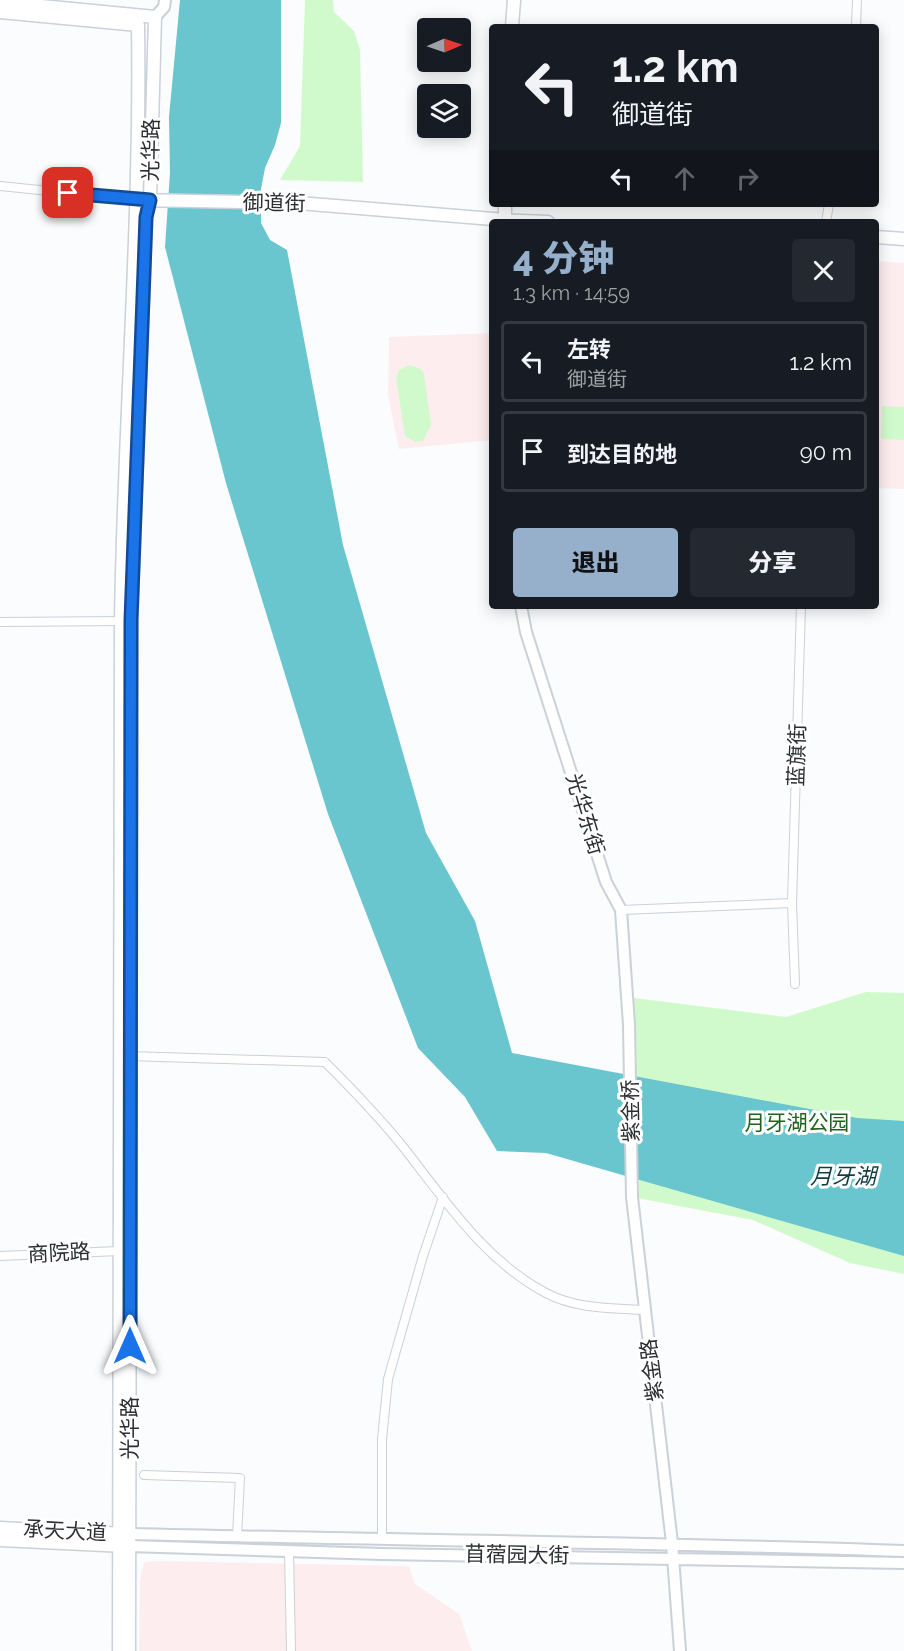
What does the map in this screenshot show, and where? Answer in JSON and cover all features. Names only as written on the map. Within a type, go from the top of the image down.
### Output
[{"type":"main road","points":[[0,2],[154,17],[164,7],[165,0]]},
{"type":"main road","points":[[513,24],[514,0]]},
{"type":"main road","name":"光华路","points":[[0,12],[138,26],[137,200],[122,517],[126,621],[124,1540],[119,1651]]},
{"type":"main road","name":"光华路","points":[[126,621],[146,217],[150,200],[154,17]]},
{"type":"main road","points":[[137,200],[299,203],[489,220]]},
{"type":"main road","points":[[879,237],[904,239]]},
{"type":"main road","name":"光华东街","points":[[521,609],[606,882],[621,910],[628,1025]]},
{"type":"main road","name":"紫金桥","points":[[628,1025],[632,1197]]},
{"type":"main road","name":"光华路","points":[[124,1055],[119,1251],[124,1540],[129,1651]]},
{"type":"main road","name":"紫金路","points":[[632,1197],[672,1543],[680,1651]]},
{"type":"main road","name":"承天大道","points":[[0,1526],[16,1534],[124,1540]]},
{"type":"main road","name":"承天大道","points":[[0,1541],[16,1534]]},
{"type":"main road","name":"苜蓿园大街","points":[[124,1540],[237,1536],[672,1543],[904,1551]]},
{"type":"main road","name":"苜蓿园大街","points":[[124,1540],[289,1551],[904,1563]]},
{"type":"street","points":[[856,24],[858,0]]},
{"type":"street","points":[[0,186],[137,200]]},
{"type":"street","name":"蓝旗街","points":[[795,984],[792,903],[801,609]]},
{"type":"street","points":[[0,622],[126,621]]},
{"type":"street","points":[[621,910],[792,903]]},
{"type":"street","points":[[124,1055],[236,1057],[325,1062],[358,1095],[473,1236],[500,1261],[546,1293],[585,1307],[644,1310]]},
{"type":"street","points":[[382,1539],[382,1438],[388,1379],[423,1256],[443,1197]]},
{"type":"street","name":"商院路","points":[[0,1256],[119,1251]]},
{"type":"street","points":[[144,1475],[240,1478],[237,1536]]},
{"type":"street","points":[[289,1551],[291,1651]]},
{"type":"shaded area","points":[[879,261],[904,263],[904,489],[879,488]]},
{"type":"shaded area","points":[[489,333],[489,440],[399,449],[388,395],[389,337]]},
{"type":"shaded area","points":[[155,1561],[409,1566],[414,1583],[459,1614],[472,1651],[139,1651],[140,1579],[144,1563]]},
{"type":"green space","points":[[305,0],[333,0],[334,12],[354,31],[360,50],[363,182],[280,180],[300,146]]},
{"type":"green space","points":[[409,365],[421,369],[424,374],[431,425],[423,441],[416,442],[405,436],[396,378],[399,370]]},
{"type":"green space","points":[[882,406],[904,407],[904,440],[881,439]]},
{"type":"green space","name":"月牙湖公园","points":[[866,992],[904,993],[904,1274],[850,1263],[753,1220],[632,1197],[626,997],[786,1017]]},
{"type":"water","name":"月牙湖","points":[[180,0],[281,0],[281,123],[265,168],[261,189],[261,223],[270,240],[287,250],[343,545],[426,833],[475,921],[512,1053],[857,1118],[904,1121],[904,1256],[546,1153],[497,1151],[465,1097],[418,1048],[328,814],[226,483],[165,247],[170,173],[169,117]]},
{"type":"route","points":[[68,193],[150,200],[146,217],[131,620],[130,1346]]}]
